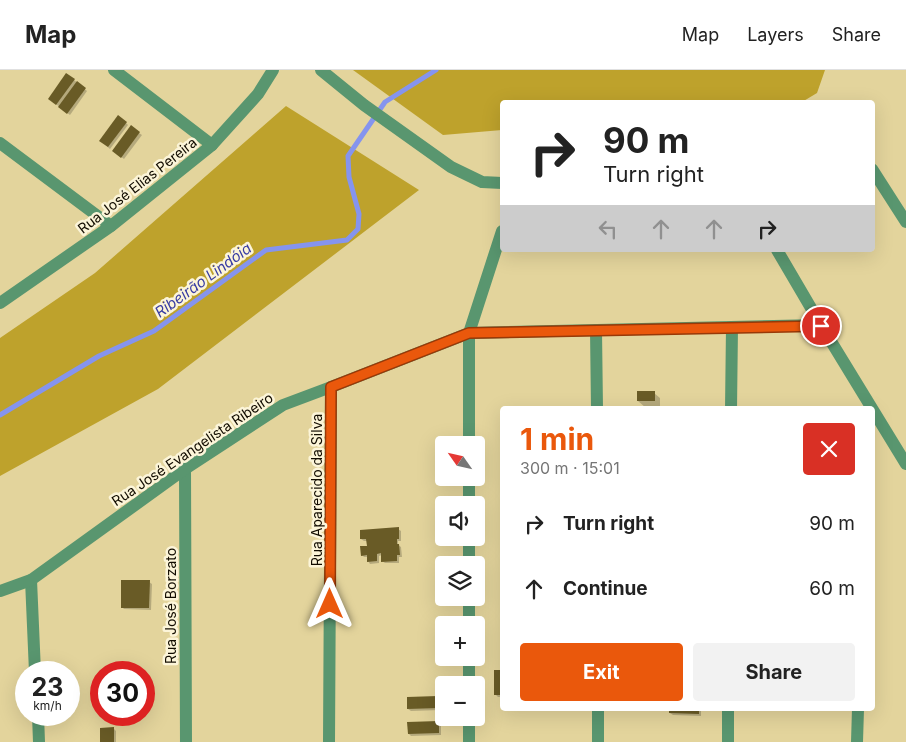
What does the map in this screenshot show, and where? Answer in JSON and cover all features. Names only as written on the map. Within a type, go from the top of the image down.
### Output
[{"type":"street","points":[[114,70],[212,145]]},
{"type":"street","name":"Rua José Elias Pereira","points":[[0,303],[111,226],[212,145],[258,94],[273,70]]},
{"type":"street","points":[[321,70],[364,105],[451,167],[482,182],[500,183]]},
{"type":"street","points":[[0,143],[111,226]]},
{"type":"street","points":[[875,174],[906,222]]},
{"type":"street","points":[[469,436],[469,333],[500,237]]},
{"type":"street","points":[[778,252],[821,326],[872,406]]},
{"type":"street","points":[[469,333],[821,326]]},
{"type":"street","points":[[731,406],[732,327]]},
{"type":"street","points":[[596,330],[597,406]]},
{"type":"street","name":"Rua José Evangelista Ribeiro","points":[[0,591],[30,580],[185,469],[283,404],[469,333]]},
{"type":"street","name":"Rua Aparecido da Silva","points":[[330,742],[331,387]]},
{"type":"street","points":[[863,406],[864,393]]},
{"type":"street","points":[[875,412],[906,464]]},
{"type":"street","name":"Rua José Borzato","points":[[185,469],[186,742]]},
{"type":"street","points":[[30,580],[34,661]]},
{"type":"street","points":[[598,711],[598,742]]},
{"type":"street","points":[[728,711],[728,742]]},
{"type":"street","points":[[857,742],[858,711]]},
{"type":"street","points":[[38,726],[39,742]]},
{"type":"street","points":[[469,726],[469,742]]},
{"type":"shaded area","points":[[353,70],[825,70],[817,93],[805,100],[500,100],[500,130],[443,135]]},
{"type":"shaded area","points":[[286,106],[419,190],[158,389],[0,476],[0,338],[95,273]]},
{"type":"building","points":[[66,73],[75,79],[56,105],[48,99]]},
{"type":"building","points":[[77,81],[86,88],[67,114],[58,107]]},
{"type":"building","points":[[118,115],[127,122],[108,147],[99,141]]},
{"type":"building","points":[[131,125],[140,132],[121,158],[112,151]]},
{"type":"building","points":[[637,391],[655,391],[655,401],[637,401]]},
{"type":"building","points":[[399,527],[397,544],[399,544],[400,555],[397,555],[397,561],[381,562],[381,553],[377,554],[377,561],[367,562],[367,555],[361,556],[360,546],[367,546],[366,539],[360,539],[360,530]]},
{"type":"building","points":[[121,580],[150,580],[149,608],[121,608]]},
{"type":"building","points":[[494,670],[500,670],[500,695],[494,695]]},
{"type":"building","points":[[435,696],[435,708],[407,709],[407,697]]},
{"type":"building","points":[[669,711],[699,711],[699,714],[669,713]]},
{"type":"building","points":[[435,721],[435,726],[439,726],[439,733],[408,734],[407,722]]},
{"type":"building","points":[[114,727],[114,742],[100,742],[100,728]]},
{"type":"waterway","name":"Ribeirão Lindóia","points":[[0,415],[99,356],[154,331],[266,250],[347,240],[358,229],[359,214],[349,177],[348,156],[385,102],[436,70]]},
{"type":"route","points":[[330,604],[331,387],[469,333],[821,326]]}]
